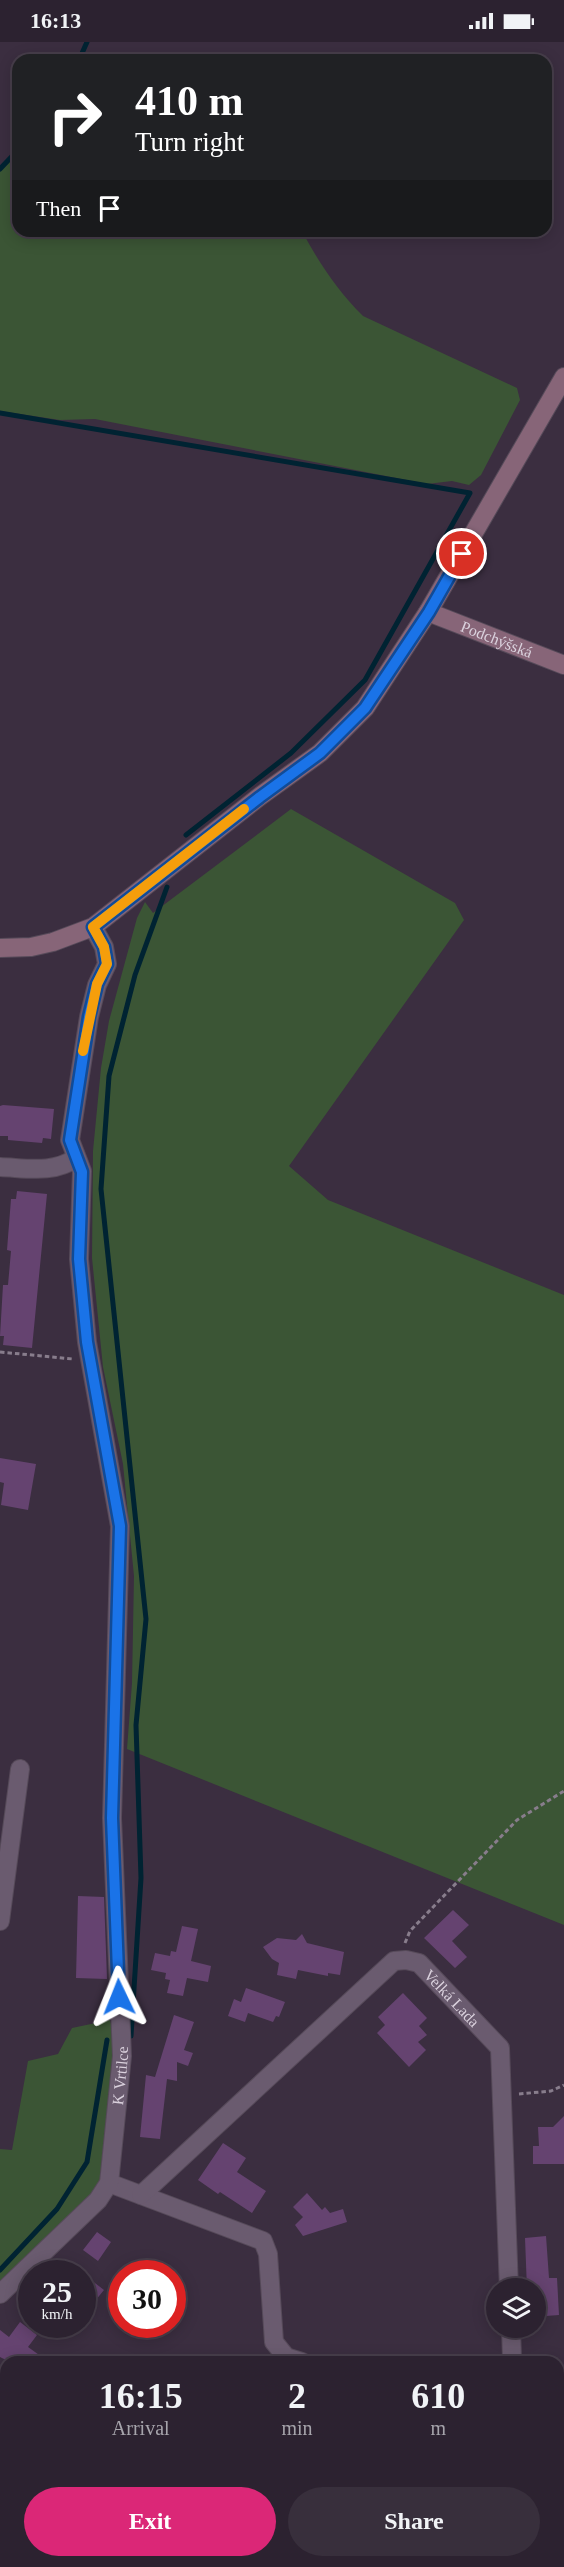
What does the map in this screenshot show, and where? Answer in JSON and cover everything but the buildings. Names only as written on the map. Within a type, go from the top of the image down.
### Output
[{"type":"street","points":[[0,948],[31,947],[53,942],[93,927],[320,753],[365,708],[429,612],[564,377]]},
{"type":"street","name":"Podchýšská","points":[[429,612],[564,665]]},
{"type":"street","name":"K Vrtilce","points":[[93,927],[104,947],[107,964],[97,984],[89,1017],[70,1140],[82,1172],[79,1259],[87,1342],[120,1526],[112,1818],[122,2056],[109,2183]]},
{"type":"street","points":[[0,1167],[55,1169],[76,1158]]},
{"type":"street","points":[[0,1921],[20,1768]]},
{"type":"street","name":"Velká Lada","points":[[141,2195],[394,1961],[406,1960],[419,1963],[500,2048],[509,2278]]},
{"type":"street","points":[[0,2294],[98,2200],[109,2183],[263,2241],[268,2254],[274,2342],[285,2356]]},
{"type":"street","points":[[511,2338],[512,2356]]},
{"type":"path","points":[[0,1352],[92,1361]]},
{"type":"path","points":[[406,1960],[405,1942],[410,1931],[517,1820],[564,1791]]},
{"type":"path","points":[[501,2095],[551,2091],[564,2085]]},
{"type":"green space","points":[[12,154],[12,237],[305,237],[329,276],[363,316],[517,388],[520,400],[481,475],[469,485],[452,481],[427,484],[95,419],[60,420],[0,411],[0,168]]},
{"type":"green space","points":[[291,809],[455,903],[464,920],[289,1166],[328,1200],[564,1295],[564,1925],[127,1749],[132,1683],[134,1576],[123,1464],[103,1367],[92,1258],[93,1151],[101,1068],[109,1021],[137,918],[145,902],[153,913]]},
{"type":"green space","points":[[110,2020],[117,2050],[100,2185],[25,2260],[18,2260],[18,2267],[0,2285],[0,2149],[12,2150],[28,2061],[58,2054],[72,2028]]},
{"type":"waterway","points":[[82,54],[87,42]]},
{"type":"waterway","points":[[0,169],[12,156]]},
{"type":"waterway","points":[[0,413],[470,493],[365,680],[291,753],[186,835]]},
{"type":"waterway","points":[[131,2036],[141,1878],[136,1725],[146,1619],[101,1189],[109,1076],[135,975],[167,887]]},
{"type":"waterway","points":[[0,2270],[57,2209],[87,2162],[107,2040]]},
{"type":"slow traffic","points":[[83,1051],[97,984],[107,964],[104,947],[93,927],[244,809]]},
{"type":"route","points":[[119,1997],[112,1818],[121,1564],[120,1526],[87,1342],[79,1259],[82,1172],[70,1140],[89,1017],[97,984],[107,964],[104,947],[93,927],[320,753],[365,708],[429,612],[462,554]]}]
